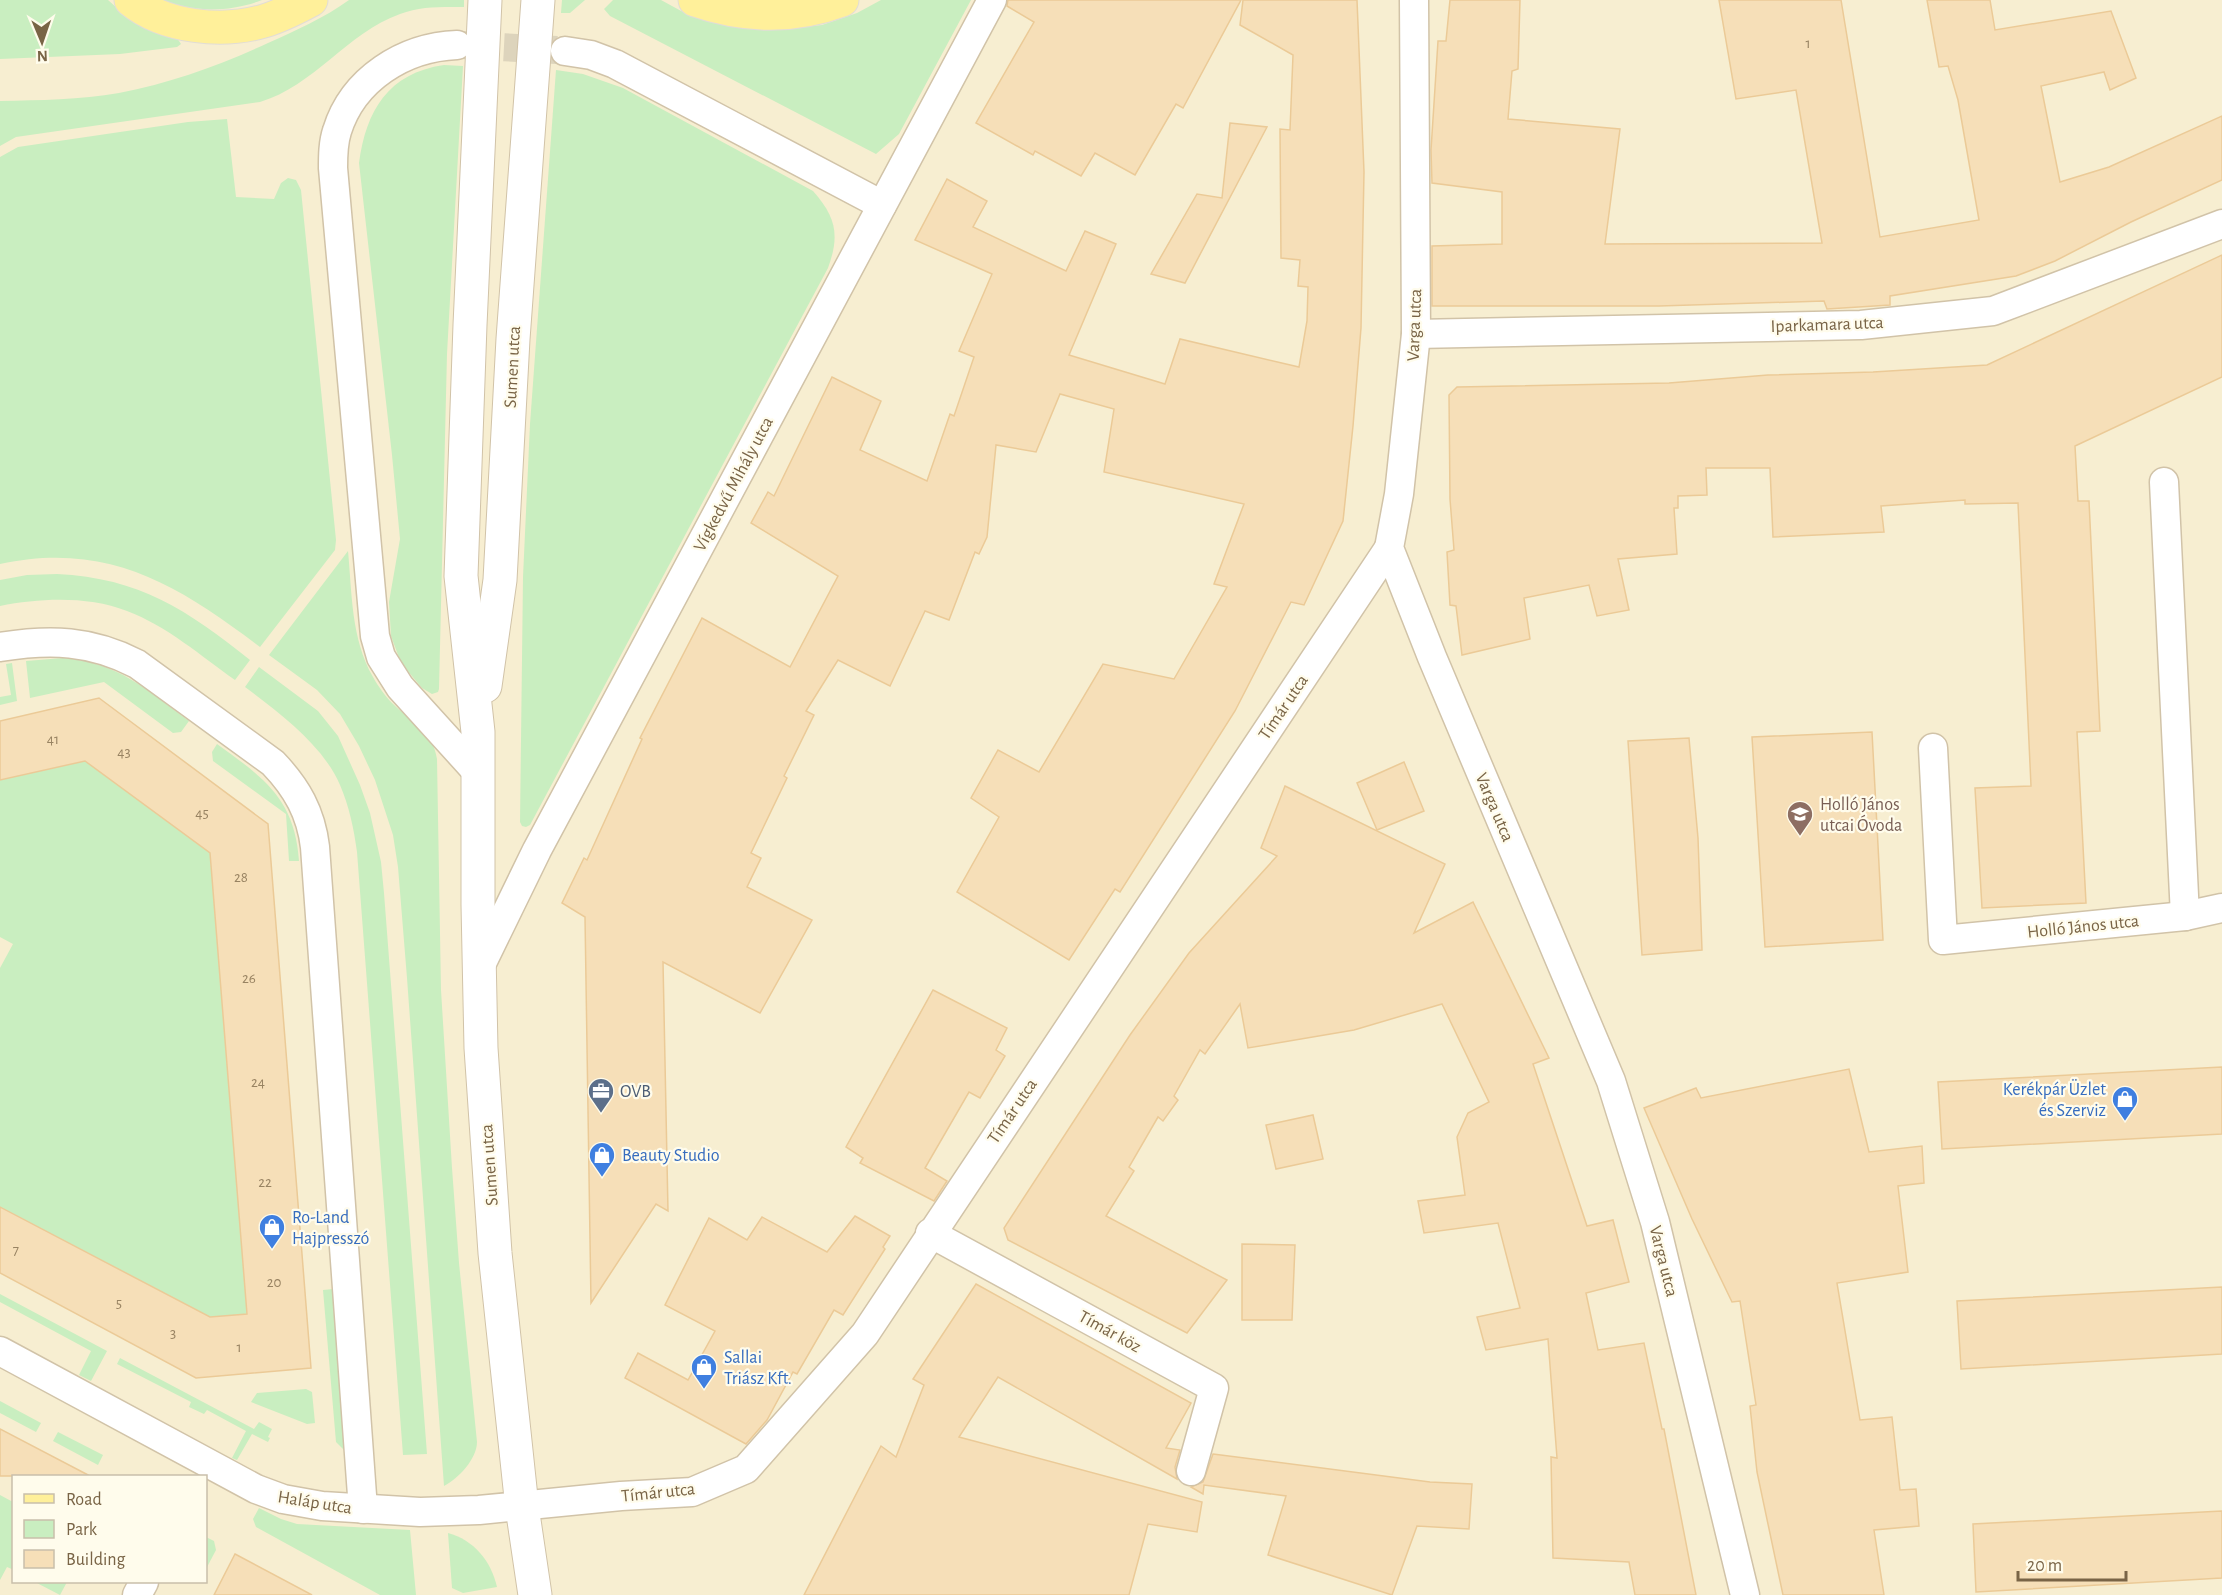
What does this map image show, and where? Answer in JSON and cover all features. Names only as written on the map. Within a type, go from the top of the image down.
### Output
[{"type":"main road","points":[[131,0],[140,7],[182,23],[223,27],[262,22],[311,0]]},
{"type":"main road","points":[[696,0],[739,11],[775,14],[813,9],[842,0]]},
{"type":"street","name":"Sumen utca","points":[[485,0],[461,576],[478,732],[478,972],[495,1253],[522,1507],[535,1595]]},
{"type":"street","name":"Sumen utca","points":[[478,732],[500,580],[513,339],[538,0]]},
{"type":"street","name":"Vígkedvű Mihály utca","points":[[478,972],[537,849],[992,0]]},
{"type":"street","name":"Varga utca","points":[[1414,0],[1416,334],[1399,494],[1389,548],[1432,657],[1611,1081],[1655,1222],[1745,1595]]},
{"type":"street","points":[[457,45],[439,45],[407,55],[393,62],[367,83],[342,119],[334,144],[333,168],[375,636],[381,657],[400,687],[478,773]]},
{"type":"street","points":[[565,51],[591,55],[615,64],[882,206]]},
{"type":"street","name":"Iparkamara utca","points":[[1416,334],[1861,325],[1994,311],[2222,224]]},
{"type":"street","points":[[2164,482],[2185,916]]},
{"type":"street","name":"Tímár utca","points":[[522,1507],[621,1496],[692,1492],[746,1469],[865,1334],[930,1233],[1389,548]]},
{"type":"street","points":[[0,647],[43,642],[70,643],[97,646],[118,653],[137,664],[273,763],[290,782],[308,813],[315,846],[363,1509]]},
{"type":"street","name":"Holló János utca","points":[[1933,748],[1943,940],[2185,916],[2222,908]]},
{"type":"street","name":"Tímár köz","points":[[930,1233],[1214,1388],[1191,1471]]},
{"type":"street","name":"Haláp utca","points":[[0,1351],[176,1444],[204,1470],[277,1497],[309,1505],[420,1512],[522,1507]]},
{"type":"shaded area","points":[[0,0],[2222,0],[2222,1595],[0,1595]]},
{"type":"green space","points":[[0,0],[108,0],[127,17],[177,38],[181,44],[177,47],[120,54],[0,59]]},
{"type":"green space","points":[[163,0],[262,0],[225,9],[200,9]]},
{"type":"green space","points":[[349,0],[464,0],[464,7],[432,8],[400,14],[363,34],[297,84],[260,102],[16,137],[0,146],[0,101],[90,97],[157,84],[250,51],[309,24]]},
{"type":"green space","points":[[562,0],[585,0],[570,13],[561,13]]},
{"type":"green space","points":[[613,0],[661,0],[683,12],[725,25],[777,30],[822,25],[857,13],[881,0],[971,0],[899,134],[876,154],[610,16],[604,9]]},
{"type":"green space","points":[[444,65],[463,66],[447,354],[439,689],[438,692],[432,694],[422,688],[401,663],[391,636],[389,602],[400,539],[359,163],[367,127],[383,98],[408,76]]},
{"type":"green space","points":[[556,70],[583,74],[623,88],[813,191],[827,209],[835,236],[828,268],[530,825],[526,827],[520,822],[523,577],[530,424]]},
{"type":"green space","points":[[227,119],[236,197],[274,199],[281,183],[288,178],[296,180],[301,190],[336,540],[335,550],[260,647],[200,605],[170,587],[140,574],[108,564],[75,559],[39,558],[0,564],[0,157],[18,147],[188,122]]},
{"type":"green space","points":[[348,551],[356,631],[366,662],[375,680],[392,703],[426,734],[435,749],[437,759],[441,990],[459,1263],[477,1442],[474,1455],[466,1468],[444,1486],[407,978],[398,867],[393,835],[375,780],[340,714],[317,690],[269,655]]},
{"type":"green space","points":[[57,574],[113,582],[161,600],[205,626],[250,660],[235,680],[156,625],[112,606],[80,601],[48,600],[0,606],[0,580],[27,575]]},
{"type":"green space","points":[[63,658],[101,665],[131,679],[189,721],[181,732],[173,733],[104,682],[30,698],[26,661]]},
{"type":"green space","points":[[12,663],[17,701],[0,705],[0,697],[11,695],[6,664]]},
{"type":"green space","points":[[259,667],[318,711],[338,736],[370,813],[381,862],[427,1454],[403,1455],[357,852],[353,826],[340,785],[323,756],[298,730],[245,687]]},
{"type":"green space","points":[[217,744],[263,780],[284,806],[291,821],[299,861],[289,861],[286,814],[213,761],[212,752]]},
{"type":"green space","points":[[85,761],[210,853],[247,1314],[210,1317],[0,1207],[0,968],[13,944],[0,937],[0,780]]},
{"type":"green space","points":[[333,1289],[346,1452],[336,1442],[323,1290]]},
{"type":"green space","points":[[0,1294],[107,1351],[91,1381],[79,1375],[91,1351],[0,1302]]},
{"type":"green space","points":[[120,1358],[254,1429],[259,1422],[272,1429],[268,1442],[252,1434],[237,1460],[232,1458],[246,1431],[207,1410],[204,1414],[189,1407],[191,1402],[117,1364]]},
{"type":"green space","points":[[306,1389],[312,1392],[315,1423],[307,1424],[251,1402],[257,1393]]},
{"type":"green space","points":[[0,1401],[41,1423],[36,1432],[0,1413]]},
{"type":"green space","points":[[58,1432],[103,1455],[98,1465],[53,1441]]},
{"type":"green space","points":[[0,1495],[12,1501],[12,1569],[7,1567],[0,1580]]},
{"type":"green space","points":[[259,1508],[297,1524],[410,1530],[416,1595],[380,1595],[256,1527],[253,1519]]},
{"type":"green space","points":[[448,1533],[466,1541],[480,1553],[486,1560],[497,1587],[463,1593],[452,1588]]},
{"type":"green space","points":[[207,1538],[214,1541],[216,1550],[207,1567]]},
{"type":"green space","points":[[37,1583],[66,1583],[60,1595]]},
{"type":"building","points":[[1008,0],[1241,0],[1183,108],[1176,104],[1135,175],[1095,153],[1081,176],[1035,151],[1033,155],[976,123],[1034,22],[1007,6]]},
{"type":"building","points":[[1243,0],[1357,0],[1364,172],[1361,328],[1353,426],[1343,521],[1304,605],[1291,602],[1235,711],[1120,892],[1115,889],[1069,960],[957,892],[999,817],[971,798],[998,750],[1039,772],[1103,664],[1174,679],[1227,587],[1214,584],[1244,504],[1104,472],[1114,409],[1060,394],[1036,452],[996,445],[987,537],[979,554],[975,552],[949,620],[925,611],[890,686],[838,660],[806,711],[814,715],[784,776],[787,778],[751,853],[761,858],[747,887],[812,920],[760,1013],[663,962],[668,1211],[656,1204],[591,1303],[585,917],[562,903],[584,858],[587,860],[642,739],[640,738],[702,618],[790,667],[838,576],[751,523],[768,492],[774,496],[832,377],[881,401],[860,450],[927,481],[950,414],[954,416],[974,357],[959,351],[992,274],[915,240],[947,179],[987,201],[973,227],[1066,271],[1085,231],[1116,244],[1069,355],[1165,384],[1180,339],[1299,367],[1307,321],[1308,287],[1298,286],[1300,260],[1281,258],[1280,129],[1290,130],[1293,55],[1240,25]]},
{"type":"building","points":[[1450,0],[1520,0],[1518,69],[1512,71],[1508,119],[1620,129],[1605,244],[1822,243],[1796,90],[1736,99],[1719,0],[1841,0],[1880,237],[1979,220],[1958,100],[1948,66],[1939,67],[1927,0],[1990,0],[1995,30],[2111,11],[2136,78],[2110,90],[2104,72],[2041,86],[2060,182],[2109,167],[2222,116],[2222,180],[2131,222],[2055,261],[2016,276],[1890,296],[1890,305],[1827,309],[1824,301],[1659,306],[1432,306],[1432,246],[1502,244],[1502,192],[1432,183],[1431,150],[1438,41],[1446,41]]},
{"type":"building","points":[[1230,123],[1267,127],[1185,283],[1151,274],[1197,194],[1222,198]]},
{"type":"building","points":[[2222,255],[2222,377],[2075,446],[2078,501],[2089,501],[2100,731],[2077,732],[2086,903],[1982,908],[1975,788],[2031,786],[2018,503],[1965,504],[1965,500],[1881,506],[1884,532],[1773,537],[1770,468],[1706,468],[1707,495],[1678,496],[1678,508],[1674,508],[1677,554],[1618,559],[1629,610],[1597,616],[1589,585],[1524,598],[1530,639],[1462,655],[1456,606],[1450,605],[1447,552],[1454,550],[1450,499],[1449,395],[1457,387],[1669,383],[1768,375],[1987,365]]},
{"type":"building","points":[[99,698],[268,824],[311,1368],[196,1378],[0,1273],[0,1207],[210,1317],[247,1314],[210,853],[85,761],[0,780],[0,721]]},
{"type":"building","points":[[1872,732],[1883,940],[1765,947],[1752,737]]},
{"type":"building","points":[[1689,738],[1698,838],[1702,950],[1642,955],[1628,741]]},
{"type":"building","points":[[1404,762],[1424,811],[1377,830],[1357,783]]},
{"type":"building","points":[[1285,786],[1445,864],[1414,933],[1473,902],[1549,1058],[1533,1064],[1587,1226],[1613,1220],[1629,1282],[1586,1293],[1598,1350],[1644,1343],[1662,1429],[1664,1429],[1696,1595],[1635,1595],[1629,1562],[1553,1558],[1551,1457],[1557,1458],[1548,1339],[1486,1350],[1477,1317],[1520,1308],[1498,1223],[1424,1233],[1418,1201],[1465,1195],[1457,1137],[1468,1113],[1489,1102],[1442,1004],[1354,1030],[1248,1048],[1240,1004],[1205,1054],[1200,1050],[1174,1096],[1178,1100],[1163,1121],[1158,1117],[1129,1167],[1134,1171],[1106,1216],[1227,1280],[1187,1333],[1008,1240],[1004,1228],[1130,1035],[1189,953],[1277,856],[1261,848]]},
{"type":"building","points":[[933,990],[1007,1028],[996,1050],[1005,1056],[980,1098],[969,1092],[925,1168],[947,1181],[934,1201],[860,1163],[863,1158],[846,1147]]},
{"type":"building","points":[[2222,1067],[2222,1134],[1942,1149],[1938,1082]]},
{"type":"building","points":[[1849,1069],[1869,1152],[1922,1146],[1924,1183],[1898,1186],[1908,1272],[1837,1283],[1860,1420],[1892,1417],[1900,1490],[1916,1489],[1919,1526],[1874,1530],[1884,1595],[1783,1595],[1757,1472],[1750,1406],[1756,1405],[1740,1301],[1732,1302],[1692,1219],[1644,1108],[1696,1088],[1701,1098]]},
{"type":"building","points":[[1313,1115],[1323,1159],[1276,1169],[1266,1125]]},
{"type":"building","points":[[855,1216],[890,1236],[883,1247],[885,1249],[843,1315],[834,1310],[797,1374],[793,1372],[767,1420],[746,1444],[625,1378],[638,1353],[688,1380],[715,1331],[665,1305],[709,1218],[747,1240],[762,1217],[827,1252]]},
{"type":"building","points":[[1242,1244],[1295,1245],[1292,1320],[1242,1320]]},
{"type":"building","points":[[976,1284],[1191,1403],[1166,1448],[1180,1450],[1175,1467],[1177,1479],[998,1377],[959,1437],[1202,1502],[1197,1532],[1148,1524],[1129,1595],[804,1595],[881,1446],[896,1457],[924,1385],[913,1379]]},
{"type":"building","points":[[2222,1287],[2222,1354],[1961,1369],[1957,1301]]},
{"type":"building","points":[[0,1429],[88,1475],[12,1475],[0,1476]]},
{"type":"building","points":[[1213,1454],[1430,1482],[1472,1484],[1469,1529],[1417,1526],[1392,1595],[1268,1555],[1286,1496],[1204,1485],[1203,1494],[1191,1487],[1203,1482]]},
{"type":"building","points":[[2222,1511],[2222,1578],[1976,1592],[1973,1524]]},
{"type":"building","points":[[235,1554],[312,1595],[214,1595]]},
{"type":"tunnel","points":[[462,45],[557,50]]},
{"type":"place","name":"Holló János utcai Óvoda","points":[[1800,837]]},
{"type":"place","name":"OVB","points":[[601,1114]]},
{"type":"place","name":"Kerékpár Üzlet és Szerviz","points":[[2125,1122]]},
{"type":"place","name":"Beauty Studio","points":[[602,1178]]},
{"type":"place","name":"Ro-Land Hajpresszó","points":[[272,1250]]},
{"type":"place","name":"Sallai Triász Kft.","points":[[704,1390]]}]
